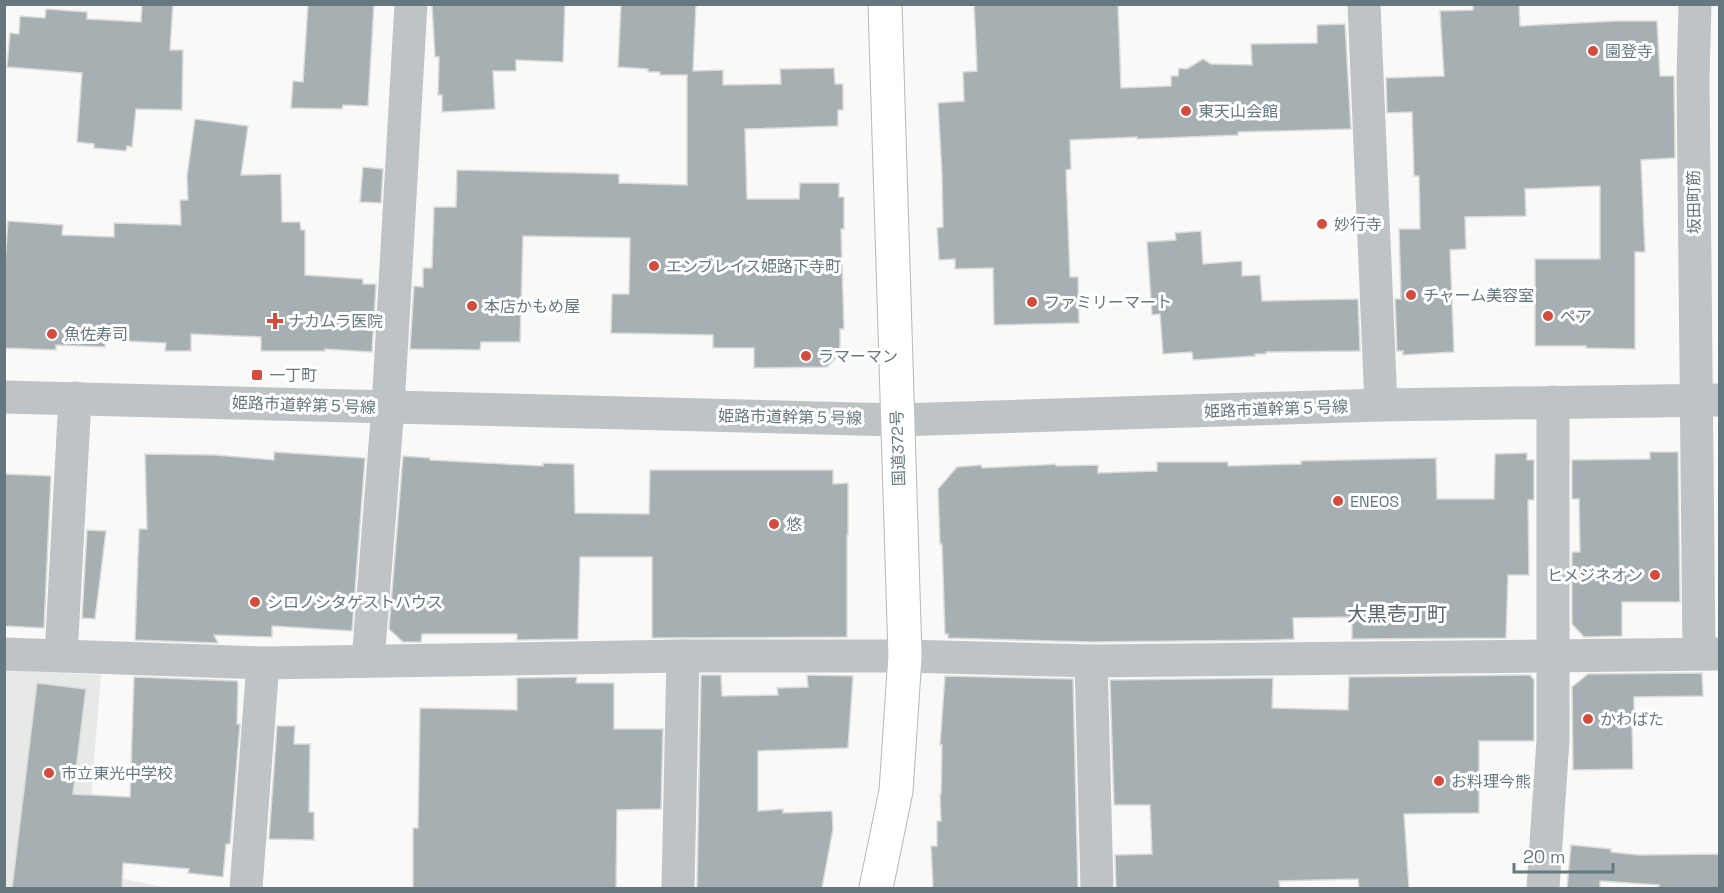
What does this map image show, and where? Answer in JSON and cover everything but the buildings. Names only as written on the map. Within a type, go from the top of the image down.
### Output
[{"type":"highway","name":"国道372号","points":[[876,888],[896,791],[905,656],[885,4]]},
{"type":"street","points":[[368,661],[388,407],[411,4]]},
{"type":"street","points":[[1365,4],[1381,405]]},
{"type":"street","name":"坂田町筋","points":[[1695,4],[1706,79],[1709,654]]},
{"type":"street","name":"姫路市道幹第５号線","points":[[4,397],[897,420],[1381,405],[1708,400]]},
{"type":"street","points":[[61,656],[75,398]]},
{"type":"street","points":[[1543,888],[1553,740],[1553,402]]},
{"type":"street","points":[[4,654],[262,663],[683,656],[905,656],[1091,661],[1709,654]]},
{"type":"street","points":[[678,888],[683,656]]},
{"type":"street","points":[[1091,661],[1097,888]]},
{"type":"street","points":[[246,888],[262,663]]},
{"type":"shaded area","name":"市立東光中学校","points":[[5,670],[101,675],[85,871],[168,888],[5,888]]},
{"type":"place","name":"園登寺","points":[[1593,51]]},
{"type":"place","name":"東天山会館","points":[[1186,111]]},
{"type":"place","name":"妙行寺","points":[[1322,224]]},
{"type":"place","name":"エンブレイス姫路下寺町","points":[[654,266]]},
{"type":"place","name":"チャーム美容室","points":[[1411,295]]},
{"type":"place","name":"ファミリーマート","points":[[1032,302]]},
{"type":"place","name":"本店かもめ屋","points":[[472,306]]},
{"type":"place","name":"ペア","points":[[1548,316]]},
{"type":"place","name":"ナカムラ医院","points":[[275,321]]},
{"type":"place","name":"魚佐寿司","points":[[52,334]]},
{"type":"place","name":"ラマーマン","points":[[806,356]]},
{"type":"place","name":"一丁町","points":[[257,375]]},
{"type":"place","name":"ENEOS","points":[[1338,501]]},
{"type":"place","name":"悠","points":[[774,524]]},
{"type":"place","name":"ヒメジネオン","points":[[1655,575]]},
{"type":"place","name":"シロノシタゲストハウス","points":[[255,602]]},
{"type":"place","name":"かわばた","points":[[1588,719]]},
{"type":"place","name":"市立東光中学校","points":[[49,773]]},
{"type":"place","name":"お料理今熊","points":[[1439,781]]},
{"type":"district","name":"大黒壱丁町","points":[[1397,614]]}]
